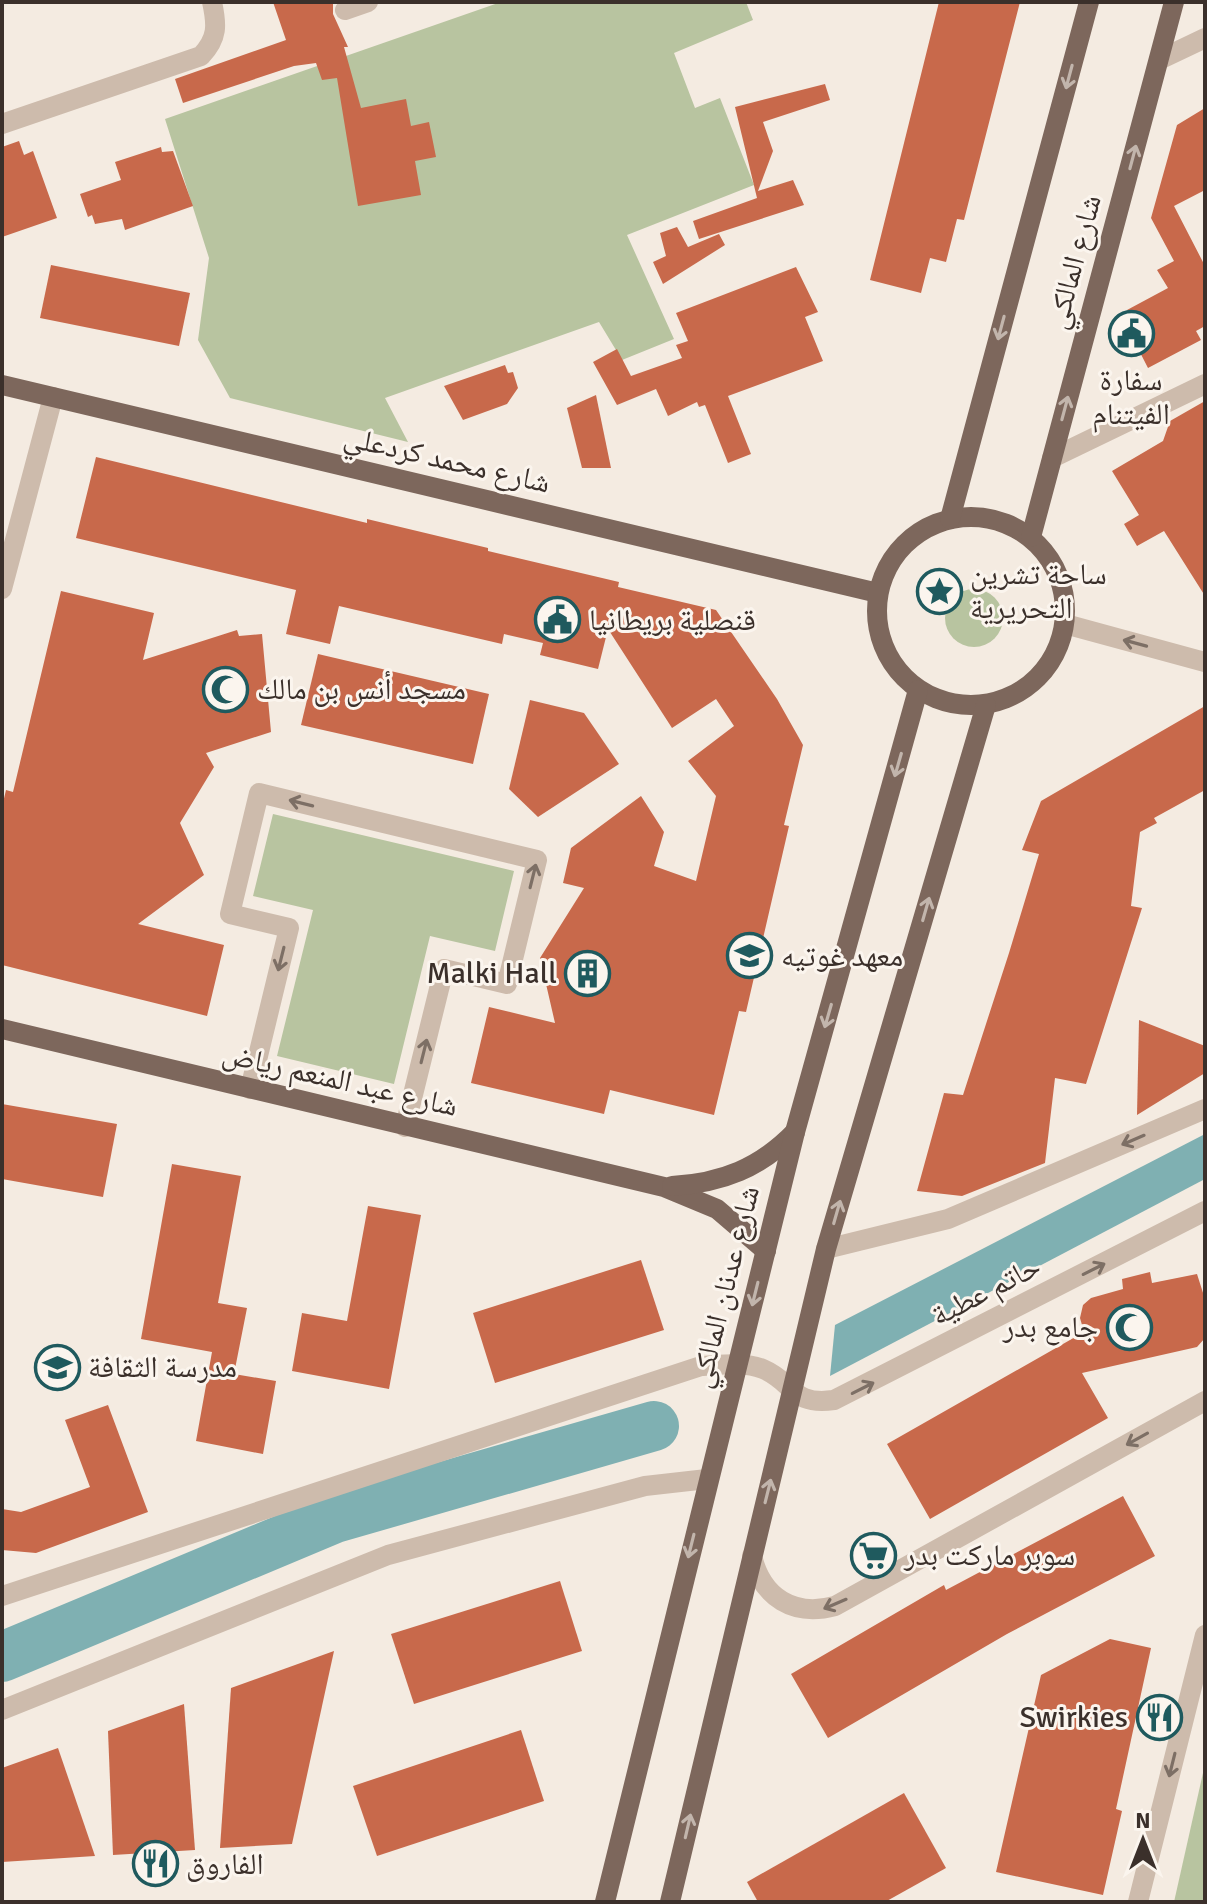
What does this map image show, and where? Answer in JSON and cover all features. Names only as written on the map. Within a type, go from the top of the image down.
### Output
[{"type":"main road","name":"شارع المالكي","points":[[950,519],[1089,2]]},
{"type":"main road","name":"شارع المالكي","points":[[1031,537],[1174,2]]},
{"type":"main road","name":"شارع محمد كردعلي","points":[[2,385],[878,593]]},
{"type":"main road","points":[[978,517],[1006,523],[1031,537],[1052,562],[1064,592],[1065,624],[1056,653],[1039,678],[1014,696],[986,705],[962,706],[918,690],[897,671],[883,648],[876,620],[878,593],[887,567],[903,545],[924,529],[950,519],[978,517]]},
{"type":"main road","name":"شارع عدنان المالكي","points":[[605,1902],[795,1132],[918,690]]},
{"type":"main road","points":[[670,1902],[826,1249],[986,705]]},
{"type":"main road","name":"شارع عبد المنعم رياض","points":[[2,1029],[664,1187],[717,1209],[766,1251]]},
{"type":"main road","name":"شارع عبد المنعم رياض","points":[[664,1187],[699,1185],[741,1172],[770,1155],[795,1132]]},
{"type":"street","points":[[2,124],[201,56],[215,37],[217,24],[212,2]]},
{"type":"street","points":[[345,10],[368,2]]},
{"type":"street","points":[[1159,60],[1205,38]]},
{"type":"street","points":[[1052,458],[1205,384]]},
{"type":"street","points":[[2,589],[53,397]]},
{"type":"street","points":[[1065,624],[1205,662]]},
{"type":"street","points":[[250,1089],[289,928],[230,914],[259,793],[537,860],[507,984],[444,969],[405,1127]]},
{"type":"street","points":[[826,1249],[948,1219],[1205,1109]]},
{"type":"street","name":"حاتم عطية","points":[[790,1392],[818,1402],[849,1395],[1205,1211]]},
{"type":"street","points":[[2,1596],[701,1366],[737,1364],[767,1371],[790,1392]]},
{"type":"street","points":[[752,1556],[760,1580],[777,1599],[791,1607],[813,1612],[835,1606],[1205,1401]]},
{"type":"street","points":[[2,1710],[388,1555],[645,1486],[707,1479]]},
{"type":"street","points":[[1138,1902],[1205,1635]]},
{"type":"green space","points":[[501,2],[746,2],[753,20],[674,53],[695,108],[720,98],[754,185],[627,235],[674,339],[622,360],[599,322],[385,398],[408,442],[230,398],[198,340],[209,258],[165,119]]},
{"type":"green space","points":[[974,589],[995,597],[1003,618],[995,639],[974,647],[953,639],[945,618],[953,597]]},
{"type":"green space","points":[[273,814],[514,871],[495,951],[430,936],[394,1084],[277,1056],[313,910],[253,896]]},
{"type":"green space","points":[[1205,1764],[1205,1902],[1174,1902]]},
{"type":"water","points":[[1205,1134],[1205,1179],[830,1376],[835,1325]]},
{"type":"building","points":[[273,2],[333,2],[333,14],[348,47],[344,47],[361,108],[406,99],[411,126],[429,122],[436,157],[415,161],[421,195],[358,206],[337,78],[322,80],[316,63],[294,66],[183,103],[175,79],[286,40]]},
{"type":"building","points":[[939,2],[1020,2],[964,220],[957,219],[946,262],[930,258],[921,293],[870,280]]},
{"type":"building","points":[[825,84],[830,100],[763,122],[773,151],[758,191],[793,180],[804,205],[699,239],[693,221],[757,198],[735,107]]},
{"type":"building","points":[[1205,108],[1205,190],[1174,206],[1205,266],[1205,326],[1196,331],[1201,340],[1148,368],[1128,329],[1135,325],[1127,310],[1168,288],[1157,270],[1174,261],[1151,218],[1177,125]]},
{"type":"building","points":[[19,141],[24,155],[33,151],[57,218],[2,237],[2,147]]},
{"type":"building","points":[[161,147],[162,152],[173,151],[193,206],[125,230],[122,219],[95,224],[92,215],[88,217],[80,194],[121,180],[115,162]]},
{"type":"building","points":[[677,227],[688,247],[719,234],[725,245],[663,284],[653,262],[666,256],[660,233]]},
{"type":"building","points":[[51,265],[190,293],[179,346],[40,318]]},
{"type":"building","points":[[796,267],[818,312],[805,317],[823,361],[728,396],[751,454],[728,463],[705,405],[699,407],[697,402],[668,416],[656,389],[617,405],[593,362],[617,349],[631,376],[682,358],[676,345],[688,341],[676,313]]},
{"type":"building","points":[[505,365],[508,373],[513,372],[518,388],[507,404],[463,420],[444,386]]},
{"type":"building","points":[[596,395],[611,468],[582,468],[567,408]]},
{"type":"building","points":[[1205,401],[1205,596],[1164,531],[1137,546],[1124,524],[1139,515],[1112,471],[1163,441],[1170,421]]},
{"type":"building","points":[[96,457],[367,523],[367,519],[488,548],[488,551],[619,582],[618,587],[716,610],[777,699],[803,745],[784,825],[789,826],[746,1012],[739,1011],[714,1115],[610,1090],[604,1114],[471,1083],[489,1007],[555,1023],[540,958],[584,888],[563,883],[571,848],[641,796],[664,832],[654,866],[696,881],[716,796],[688,761],[734,726],[716,699],[672,728],[608,629],[598,669],[540,655],[543,643],[504,634],[502,644],[339,606],[330,644],[286,634],[296,590],[76,538]]},
{"type":"building","points":[[61,591],[154,613],[143,660],[237,630],[239,636],[262,634],[271,732],[206,753],[214,767],[180,823],[204,875],[138,924],[224,945],[207,1016],[2,965],[2,807],[6,790],[13,792]]},
{"type":"building","points":[[318,654],[489,694],[473,764],[301,725]]},
{"type":"building","points":[[530,700],[584,713],[619,764],[538,817],[509,789]]},
{"type":"building","points":[[1205,706],[1205,790],[1154,818],[1157,823],[1140,832],[1131,906],[1142,908],[1086,1084],[1055,1078],[1045,1163],[962,1196],[917,1191],[944,1093],[963,1095],[1009,953],[1039,854],[1022,850],[1041,801]]},
{"type":"building","points":[[1139,1020],[1205,1046],[1205,1073],[1137,1115]]},
{"type":"building","points":[[2,1104],[117,1124],[103,1197],[2,1179]]},
{"type":"building","points":[[172,1164],[241,1176],[218,1303],[247,1308],[234,1374],[276,1381],[263,1454],[196,1441],[212,1352],[141,1339]]},
{"type":"building","points":[[368,1206],[421,1215],[389,1389],[292,1371],[302,1313],[347,1321]]},
{"type":"building","points":[[641,1260],[664,1330],[495,1383],[473,1313]]},
{"type":"building","points":[[1150,1272],[1152,1283],[1197,1274],[1204,1296],[1205,1338],[1197,1347],[1082,1373],[1108,1418],[930,1519],[887,1444],[1084,1332],[1080,1318],[1083,1305],[1091,1298],[1123,1289],[1122,1279]]},
{"type":"building","points":[[108,1405],[148,1512],[36,1553],[2,1550],[2,1509],[21,1512],[90,1487],[65,1420]]},
{"type":"building","points":[[1123,1496],[1155,1556],[1007,1634],[828,1738],[791,1674],[944,1585],[946,1590]]},
{"type":"building","points":[[560,1581],[582,1651],[414,1704],[391,1634]]},
{"type":"building","points":[[1110,1639],[1151,1648],[1116,1809],[1122,1811],[1103,1895],[996,1872],[1041,1675]]},
{"type":"building","points":[[334,1651],[292,1844],[220,1848],[231,1688]]},
{"type":"building","points":[[184,1704],[195,1850],[113,1855],[108,1731]]},
{"type":"building","points":[[521,1730],[544,1801],[377,1856],[353,1786]]},
{"type":"building","points":[[58,1748],[95,1856],[2,1862],[2,1768]]},
{"type":"building","points":[[904,1793],[946,1868],[885,1902],[758,1902],[747,1882]]},
{"type":"waterway","points":[[2,1657],[335,1518],[654,1426]]},
{"type":"place","name":"سفارة الفيتنام","points":[[1131,334]]},
{"type":"place","name":"ساحة تشرين التحريرية","points":[[939,591]]},
{"type":"place","name":"قنصلية بريطانيا","points":[[558,620]]},
{"type":"place","name":"مسجد أنس بن مالك","points":[[226,689]]},
{"type":"place","name":"معهد غوتيه","points":[[750,956]]},
{"type":"place","name":"Malki Hall","points":[[588,973]]},
{"type":"place","name":"جامع بدر","points":[[1129,1327]]},
{"type":"place","name":"مدرسة الثقافة","points":[[57,1367]]},
{"type":"place","name":"سوبر ماركت بدر","points":[[873,1555]]},
{"type":"place","name":"Swirkies","points":[[1159,1717]]},
{"type":"place","name":"الفاروق","points":[[155,1864]]}]
